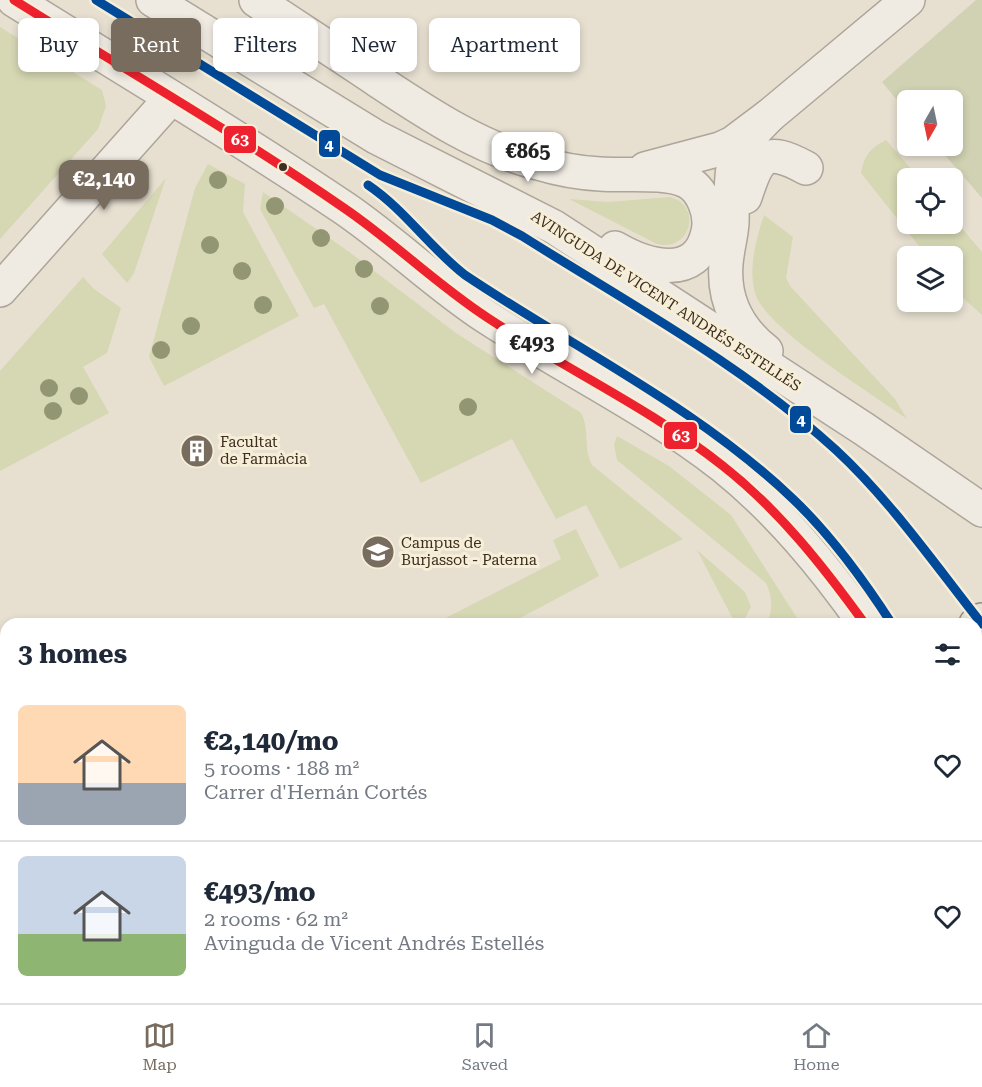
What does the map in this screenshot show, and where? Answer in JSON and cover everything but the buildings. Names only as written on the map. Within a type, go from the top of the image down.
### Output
[{"type":"street","points":[[14,0],[347,210],[391,241],[448,290],[486,317],[633,406],[723,466],[786,523],[861,618]]},
{"type":"street","name":"AVINGUDA DE VICENT ANDRÉS ESTELLÉS","points":[[153,0],[376,136],[520,208],[864,429],[982,510]]},
{"type":"street","points":[[256,0],[437,119],[479,140],[536,163],[576,172],[670,177],[687,181],[704,200],[709,222],[705,241],[692,258],[668,267],[638,260],[573,227],[520,208]]},
{"type":"street","points":[[623,174],[720,149],[745,135],[908,0]]},
{"type":"street","points":[[731,235],[758,162],[770,156],[779,157],[806,168],[797,160],[788,140],[790,118],[802,88]]},
{"type":"street","points":[[0,290],[171,98]]},
{"type":"street","points":[[769,116],[742,148],[734,163],[731,235],[726,263],[728,297],[740,326],[756,343],[864,429]]},
{"type":"green space","points":[[976,0],[982,0],[982,198],[963,176],[963,168],[956,168],[946,156],[963,156],[963,90],[897,90],[897,100],[882,82]]},
{"type":"green space","points":[[0,27],[18,38],[18,72],[73,72],[102,90],[106,106],[98,129],[0,239]]},
{"type":"green space","points":[[886,140],[897,153],[897,156],[900,156],[910,168],[897,168],[897,218],[861,173],[869,153]]},
{"type":"green space","points":[[208,164],[245,184],[243,212],[299,316],[164,386],[149,357],[195,188]]},
{"type":"green space","points":[[166,178],[134,273],[127,283],[102,254]]},
{"type":"green space","points":[[263,192],[348,251],[456,333],[581,413],[592,465],[683,539],[620,569],[586,505],[556,519],[512,439],[421,483],[324,304],[314,308],[260,209]]},
{"type":"green space","points":[[670,197],[680,202],[686,209],[689,227],[685,235],[669,245],[657,244],[569,199],[608,202]]},
{"type":"green space","points":[[764,215],[793,237],[786,278],[790,286],[895,399],[907,419],[822,360],[778,324],[763,308],[755,293],[752,273],[756,244]]},
{"type":"green space","points":[[963,230],[982,252],[982,315],[963,298],[963,246],[919,246],[910,234],[963,234]]},
{"type":"green space","points":[[83,277],[94,289],[121,308],[107,353],[83,367],[109,413],[0,471],[0,371]]},
{"type":"green space","points":[[617,436],[669,466],[731,515],[797,618],[768,618],[771,604],[766,583],[617,460],[614,445]]},
{"type":"green space","points":[[576,529],[599,576],[520,618],[446,618],[561,559],[553,540]]},
{"type":"green space","points":[[697,550],[745,592],[751,607],[745,618],[732,618]]},
{"type":"transit line","name":"63","points":[[14,0],[304,181],[362,221],[451,292],[488,318],[637,407],[695,445],[763,501],[816,560],[861,618]]},
{"type":"transit line","name":"4","points":[[96,0],[380,175],[492,220],[522,236],[684,336],[763,390],[836,450],[876,491],[977,618]]},
{"type":"transit line","name":"4","points":[[368,185],[394,206],[465,275],[676,407],[756,466],[821,528],[858,574],[888,618]]},
{"type":"place","name":"Facultat de Farmàcia","points":[[197,451]]},
{"type":"place","name":"Campus de Burjassot - Paterna","points":[[378,552]]}]
